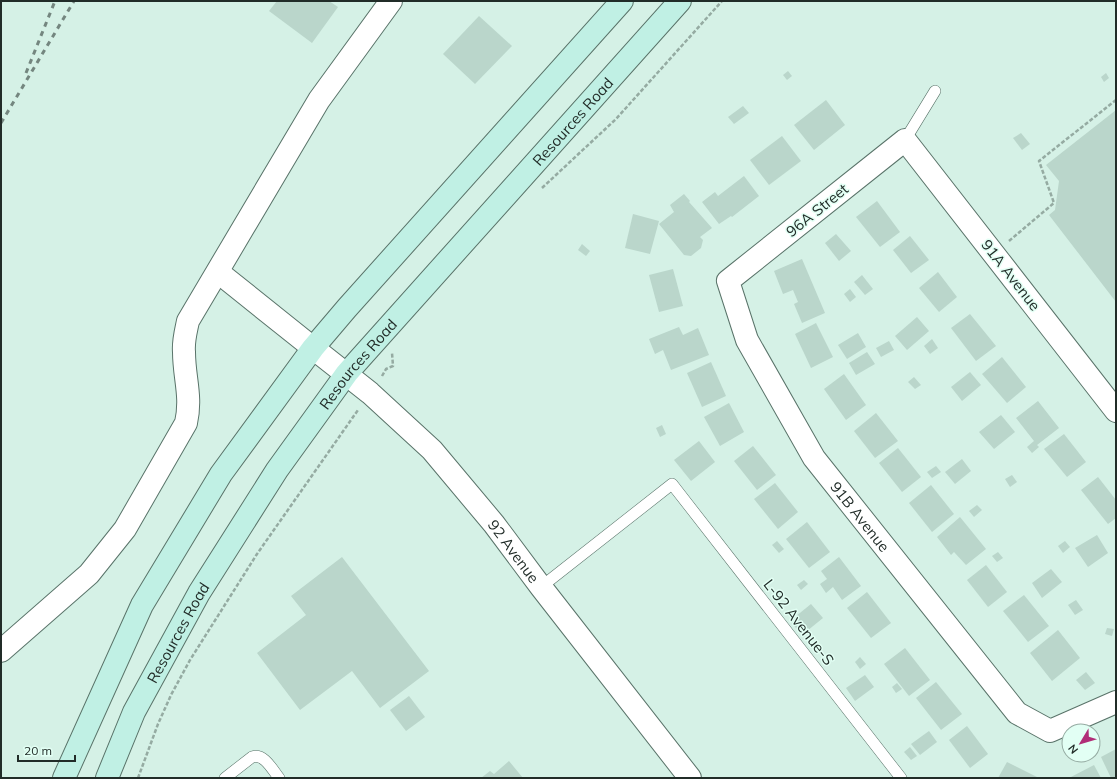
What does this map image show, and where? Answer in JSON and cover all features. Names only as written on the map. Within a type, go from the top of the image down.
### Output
[{"type":"main road","points":[[64,778],[142,605],[221,474],[313,348],[622,1]]},
{"type":"main road","name":"Resources Road","points":[[107,778],[134,712],[199,593],[277,470],[347,373],[680,1]]},
{"type":"street","points":[[1,651],[89,574],[125,529],[180,436],[186,423],[189,408],[184,338],[188,321],[319,100],[391,1]]},
{"type":"street","name":"91A Avenue","points":[[905,140],[1116,411]]},
{"type":"street","name":"96A Street","points":[[728,281],[905,140]]},
{"type":"street","name":"92 Avenue","points":[[218,272],[313,348],[347,373],[400,419],[432,450],[494,524],[541,587],[690,778]]},
{"type":"street","name":"91B Avenue","points":[[728,281],[747,340],[814,458],[1017,714],[1050,731],[1116,702]]},
{"type":"lane","points":[[905,140],[935,91]]},
{"type":"lane","name":"L-92 Avenue-S","points":[[541,587],[672,484],[901,778]]},
{"type":"lane","points":[[225,778],[252,757],[257,755],[262,757],[279,778]]},
{"type":"path","points":[[541,189],[616,119],[722,1]]},
{"type":"path","points":[[994,254],[1054,203],[1039,161],[1116,100]]},
{"type":"path","points":[[386,369],[393,366],[392,353]]},
{"type":"path","points":[[138,778],[171,695],[190,660],[257,554],[353,417]]},
{"type":"building","points":[[277,1],[329,1],[338,7],[312,43],[269,11]]},
{"type":"building","points":[[479,16],[512,46],[475,84],[443,54]]},
{"type":"building","points":[[788,71],[792,76],[787,80],[783,75]]},
{"type":"building","points":[[1106,73],[1109,78],[1104,82],[1101,77]]},
{"type":"building","points":[[826,100],[845,125],[814,150],[794,125]]},
{"type":"building","points":[[743,106],[749,113],[734,124],[728,117]]},
{"type":"building","points":[[1116,110],[1116,302],[1049,215],[1055,210],[1059,181],[1046,165]]},
{"type":"building","points":[[1021,133],[1030,144],[1022,150],[1013,138]]},
{"type":"building","points":[[782,136],[801,161],[769,185],[750,160]]},
{"type":"building","points":[[744,176],[759,196],[732,217],[731,216],[719,224],[702,202],[715,192],[718,196]]},
{"type":"building","points":[[684,194],[690,201],[689,202],[712,228],[700,237],[703,240],[701,248],[691,256],[684,255],[659,224],[674,212],[670,205]]},
{"type":"building","points":[[877,201],[900,232],[880,247],[856,217]]},
{"type":"building","points":[[633,214],[659,221],[650,254],[625,248]]},
{"type":"building","points":[[836,234],[851,251],[839,261],[825,243]]},
{"type":"building","points":[[910,236],[929,260],[911,273],[893,250]]},
{"type":"building","points":[[582,244],[590,251],[586,256],[578,250]]},
{"type":"building","points":[[802,259],[825,313],[802,323],[794,304],[798,302],[793,290],[783,294],[774,271]]},
{"type":"building","points":[[673,269],[683,306],[659,312],[649,275]]},
{"type":"building","points":[[938,272],[957,297],[939,312],[919,288]]},
{"type":"building","points":[[862,275],[873,289],[865,295],[854,282]]},
{"type":"building","points":[[850,289],[856,297],[850,302],[844,294]]},
{"type":"building","points":[[970,314],[996,346],[976,361],[951,328]]},
{"type":"building","points":[[917,317],[929,331],[907,350],[895,336]]},
{"type":"building","points":[[816,323],[833,357],[811,368],[795,334]]},
{"type":"building","points":[[679,327],[683,335],[698,328],[709,355],[671,370],[663,350],[655,354],[649,339]]},
{"type":"building","points":[[858,333],[866,347],[847,359],[838,345]]},
{"type":"building","points":[[932,339],[938,348],[930,354],[924,346]]},
{"type":"building","points":[[889,341],[894,350],[881,357],[876,348]]},
{"type":"building","points":[[867,352],[875,364],[856,375],[849,363]]},
{"type":"building","points":[[1002,357],[1026,387],[1007,403],[982,374]]},
{"type":"building","points":[[711,362],[726,396],[702,407],[687,373]]},
{"type":"building","points":[[970,372],[981,385],[962,401],[951,387]]},
{"type":"building","points":[[844,374],[866,405],[846,420],[824,389]]},
{"type":"building","points":[[914,377],[921,385],[915,389],[908,382]]},
{"type":"building","points":[[1038,401],[1059,428],[1037,445],[1039,447],[1032,453],[1027,447],[1034,441],[1016,418]]},
{"type":"building","points":[[729,403],[744,432],[720,446],[704,417]]},
{"type":"building","points":[[876,413],[898,441],[875,458],[854,431]]},
{"type":"building","points":[[1001,415],[1015,432],[994,449],[979,432]]},
{"type":"building","points":[[662,425],[666,434],[660,437],[656,428]]},
{"type":"building","points":[[1064,434],[1086,462],[1067,477],[1044,449]]},
{"type":"building","points":[[699,441],[715,462],[691,481],[674,460]]},
{"type":"building","points":[[753,446],[776,475],[757,490],[734,461]]},
{"type":"building","points":[[898,448],[921,477],[902,492],[879,463]]},
{"type":"building","points":[[962,459],[971,471],[955,484],[945,472]]},
{"type":"building","points":[[936,466],[941,472],[932,478],[927,472]]},
{"type":"building","points":[[1012,475],[1017,482],[1010,487],[1005,479]]},
{"type":"building","points":[[1098,477],[1116,500],[1116,518],[1108,524],[1081,490]]},
{"type":"building","points":[[775,483],[798,512],[778,529],[754,499]]},
{"type":"building","points":[[931,485],[954,514],[932,532],[909,503]]},
{"type":"building","points":[[977,505],[982,510],[974,517],[969,511]]},
{"type":"building","points":[[960,517],[986,549],[966,565],[954,552],[951,555],[937,537]]},
{"type":"building","points":[[807,522],[830,552],[809,568],[786,539]]},
{"type":"building","points":[[1097,535],[1108,553],[1088,567],[1075,548]]},
{"type":"building","points":[[777,541],[784,549],[779,553],[772,545]]},
{"type":"building","points":[[1065,541],[1070,547],[1063,553],[1058,546]]},
{"type":"building","points":[[998,552],[1003,558],[997,562],[992,556]]},
{"type":"building","points":[[342,557],[429,671],[380,708],[352,671],[300,710],[257,653],[306,615],[291,596]]},
{"type":"building","points":[[839,557],[861,586],[842,600],[833,587],[826,593],[820,584],[827,579],[821,571]]},
{"type":"building","points":[[986,565],[1007,592],[988,607],[967,580]]},
{"type":"building","points":[[1051,569],[1062,582],[1042,598],[1032,583]]},
{"type":"building","points":[[804,580],[808,584],[801,590],[797,585]]},
{"type":"building","points":[[867,592],[891,623],[871,638],[847,608]]},
{"type":"building","points":[[1024,595],[1049,626],[1028,642],[1003,611]]},
{"type":"building","points":[[1076,600],[1083,610],[1075,615],[1068,605]]},
{"type":"building","points":[[811,604],[823,618],[802,635],[790,621]]},
{"type":"building","points":[[1107,628],[1114,629],[1112,636],[1105,634]]},
{"type":"building","points":[[1058,630],[1080,658],[1052,681],[1030,653]]},
{"type":"building","points":[[905,648],[930,680],[909,696],[884,664]]},
{"type":"building","points":[[860,657],[866,664],[860,669],[855,662]]},
{"type":"building","points":[[1086,672],[1095,683],[1085,690],[1076,680]]},
{"type":"building","points":[[865,675],[874,687],[855,701],[846,688]]},
{"type":"building","points":[[936,682],[962,714],[941,730],[916,698]]},
{"type":"building","points":[[897,683],[902,689],[896,693],[892,687]]},
{"type":"building","points":[[409,696],[425,717],[406,731],[390,710]]},
{"type":"building","points":[[967,726],[988,754],[970,768],[949,740]]},
{"type":"building","points":[[929,731],[937,742],[920,755],[911,744]]},
{"type":"building","points":[[910,747],[917,756],[911,760],[904,752]]},
{"type":"building","points":[[1116,749],[1116,778],[1111,778],[1101,757]]},
{"type":"building","points":[[509,761],[523,778],[481,778],[490,771],[494,774]]},
{"type":"building","points":[[1007,762],[1039,778],[998,778]]},
{"type":"building","points":[[1094,765],[1101,778],[1069,778]]},
{"type":"railway","points":[[26,73],[55,1]]},
{"type":"railway","points":[[1,123],[74,1]]}]
